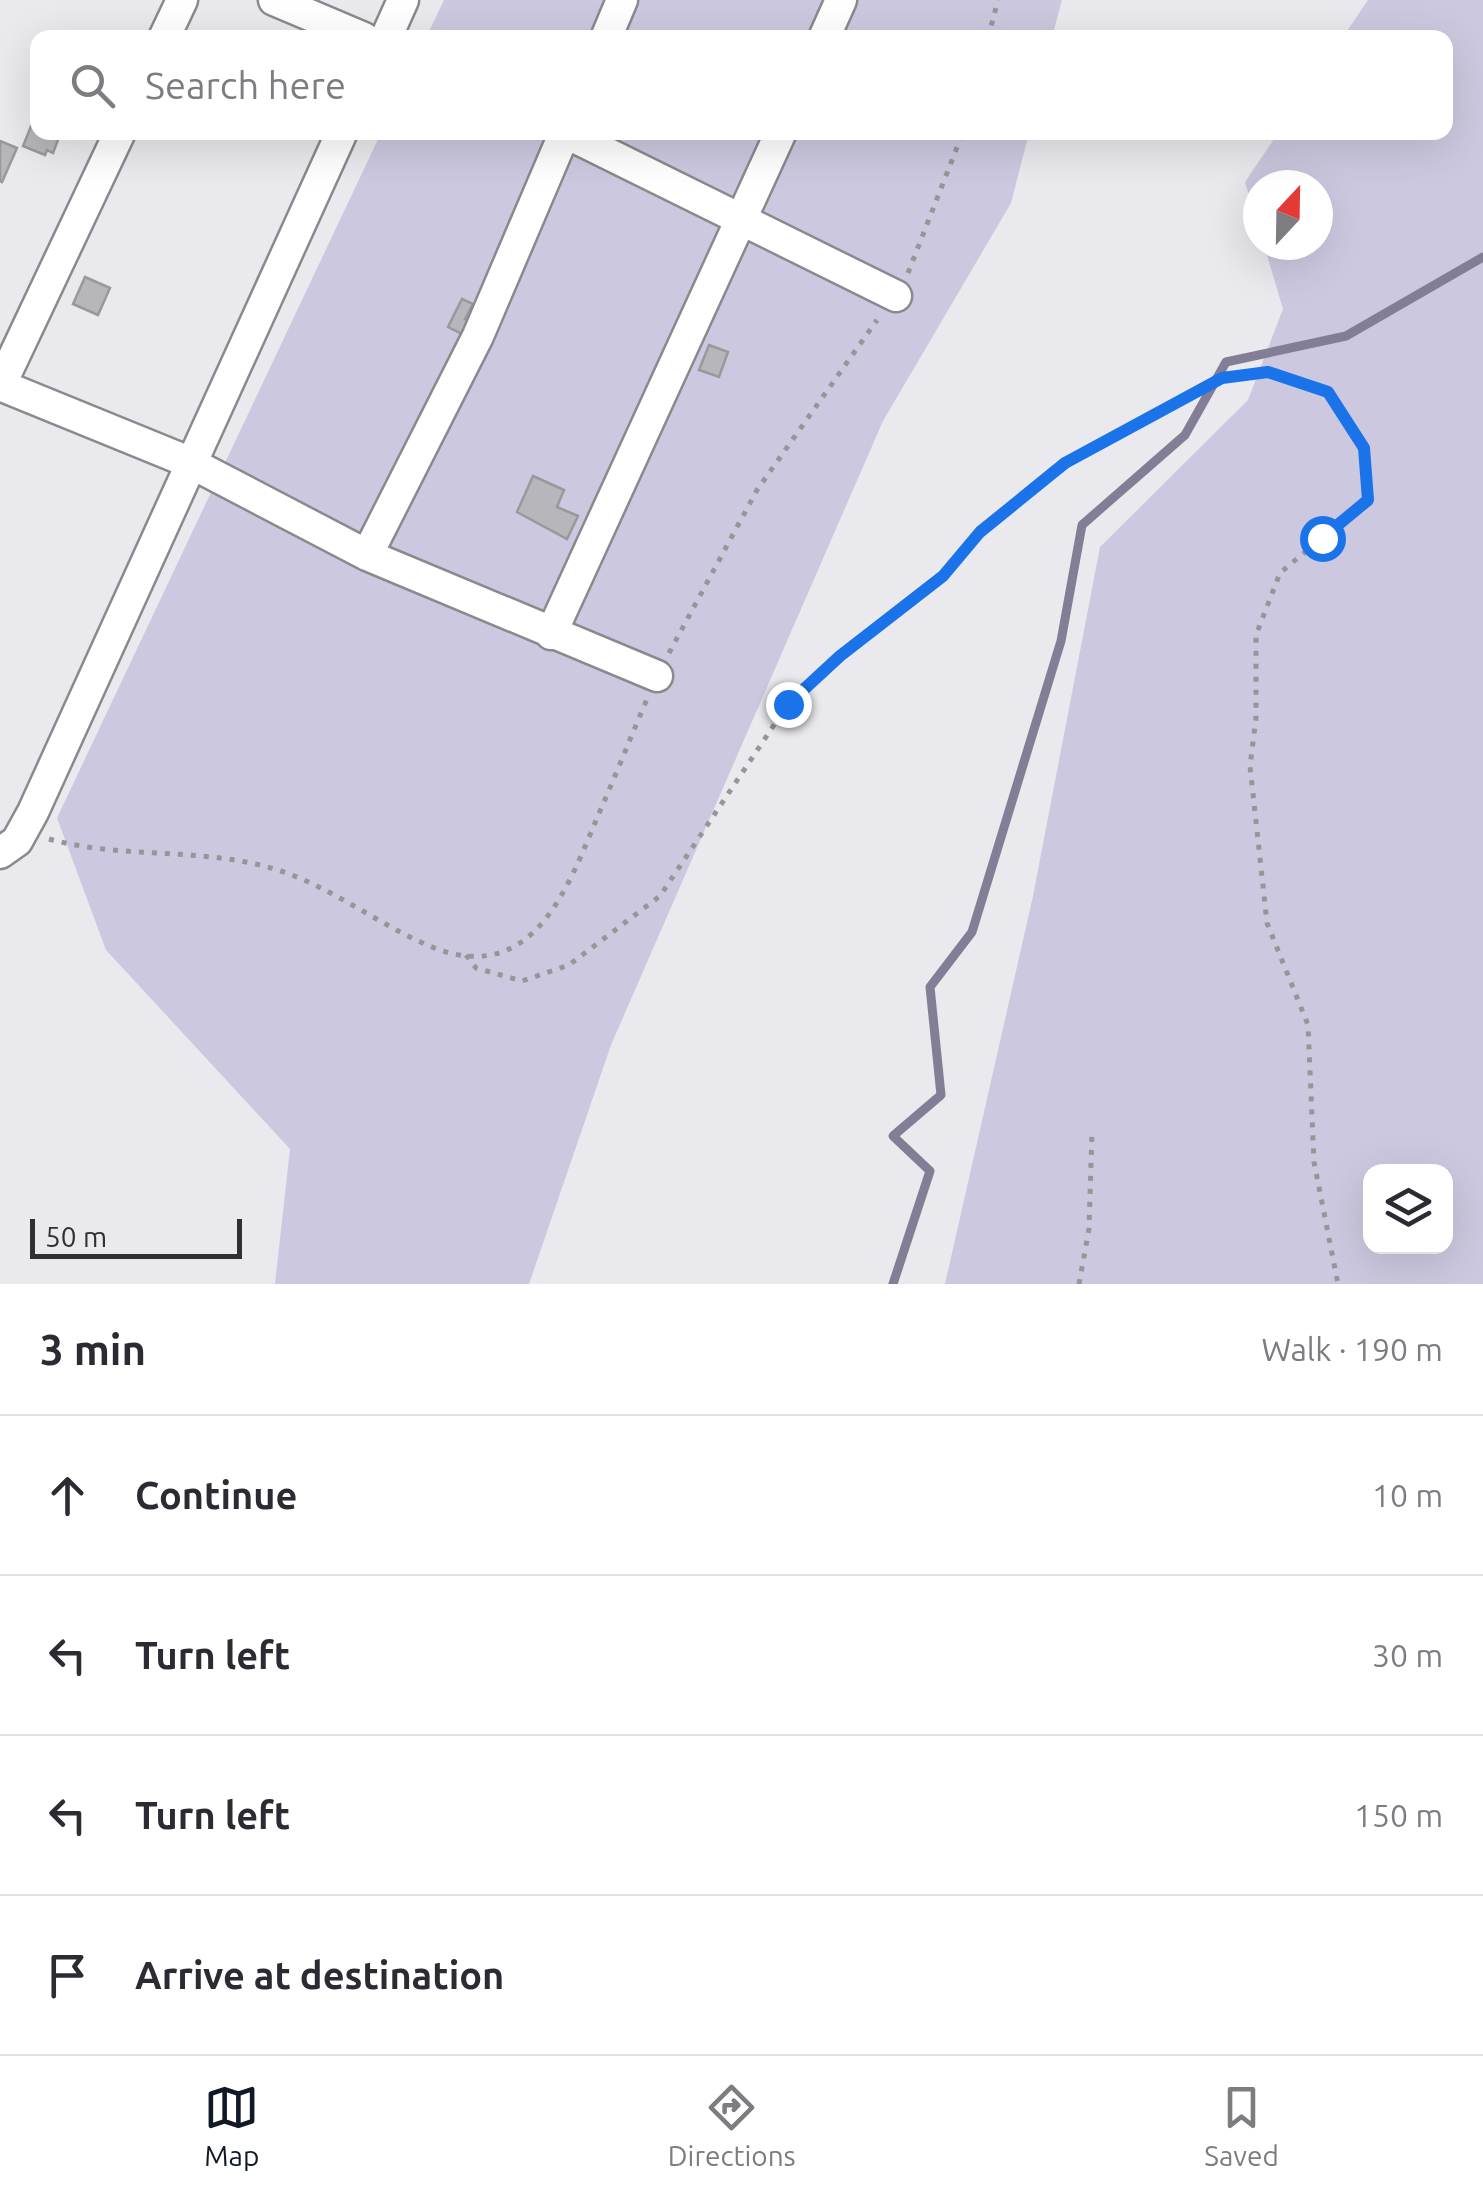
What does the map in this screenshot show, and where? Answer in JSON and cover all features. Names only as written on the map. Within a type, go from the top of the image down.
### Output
[{"type":"street","points":[[168,30],[182,0]]},
{"type":"street","points":[[274,0],[345,30]]},
{"type":"street","points":[[390,30],[403,0]]},
{"type":"street","points":[[609,30],[622,0]]},
{"type":"street","points":[[828,30],[841,0]]},
{"type":"street","points":[[116,140],[0,386],[189,462],[366,555],[656,676]]},
{"type":"street","points":[[0,854],[16,841],[32,812],[338,140]]},
{"type":"street","points":[[366,555],[478,336],[562,140]]},
{"type":"street","points":[[579,140],[896,296]]},
{"type":"street","points":[[551,634],[778,140]]},
{"type":"path","points":[[990,30],[998,0]]},
{"type":"path","points":[[466,955],[476,968],[522,981],[569,965],[660,896],[788,704],[854,645],[943,576],[980,532],[1065,463],[1222,378],[1268,372],[1328,392],[1364,448],[1368,500],[1280,573],[1256,635],[1256,718],[1250,766],[1267,924],[1308,1025],[1314,1162],[1338,1284]]},
{"type":"path","points":[[1079,1284],[1089,1229],[1092,1130]]},
{"type":"shaded area","points":[[444,0],[1062,0],[1054,30],[430,30]]},
{"type":"shaded area","points":[[1368,0],[1483,0],[1483,1284],[945,1284],[1033,896],[1100,547],[1248,400],[1283,309],[1268,260],[1333,260],[1333,170],[1253,170],[1273,140],[1453,140],[1453,30],[1348,30]]},
{"type":"shaded area","points":[[378,140],[1027,140],[1011,203],[883,421],[611,1045],[529,1284],[275,1284],[290,1149],[106,950],[57,818]]},
{"type":"building","points":[[30,129],[30,140],[58,140],[53,153],[47,150],[45,155],[23,146]]},
{"type":"building","points":[[0,141],[17,148],[2,182],[0,181]]},
{"type":"building","points":[[85,277],[110,288],[98,315],[73,304]]},
{"type":"building","points":[[462,299],[473,304],[465,319],[477,325],[470,338],[448,327]]},
{"type":"building","points":[[709,345],[728,352],[719,377],[699,370]]},
{"type":"building","points":[[533,476],[564,490],[557,507],[578,516],[567,539],[517,512]]},
{"type":"waterway","points":[[893,1284],[930,1171],[893,1136],[941,1095],[930,987],[972,932],[1061,641],[1082,525],[1185,435],[1226,362],[1346,336],[1483,257]]},
{"type":"route","points":[[788,704],[840,656],[943,576],[980,532],[1065,463],[1222,378],[1268,372],[1328,392],[1364,448],[1368,500],[1322,538]]}]
